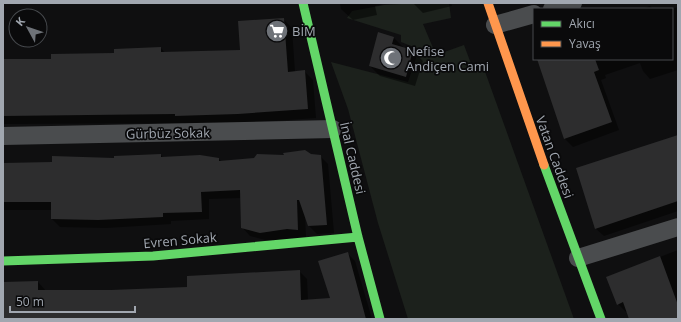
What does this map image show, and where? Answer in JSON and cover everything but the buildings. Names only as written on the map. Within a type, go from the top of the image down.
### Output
[{"type":"street","name":"İnal Caddesi","points":[[304,3],[358,237],[380,319]]},
{"type":"street","name":"Vatan Caddesi","points":[[488,3],[601,319]]},
{"type":"street","points":[[556,8],[573,3]]},
{"type":"street","points":[[495,25],[533,14]]},
{"type":"street","name":"Gürbüz Sokak","points":[[3,136],[333,129]]},
{"type":"street","points":[[578,258],[678,227]]},
{"type":"street","name":"Evren Sokak","points":[[3,261],[153,256],[358,237]]},
{"type":"shaded area","points":[[449,3],[451,18],[423,24],[436,55],[464,45],[473,69],[483,66],[574,319],[408,319],[378,223],[348,109],[331,62],[408,82],[419,49],[401,42],[401,35],[347,18],[352,11],[384,5]]},
{"type":"traffic: fast","points":[[303,3],[358,237],[380,319]]},
{"type":"traffic: fast","points":[[544,165],[601,319]]},
{"type":"traffic: fast","points":[[3,261],[153,256],[358,237]]},
{"type":"traffic: slow","points":[[488,3],[544,165]]},
{"type":"place","name":"BİM","points":[[277,31]]},
{"type":"place","name":"Nefise Andiçen Cami","points":[[391,58]]}]
